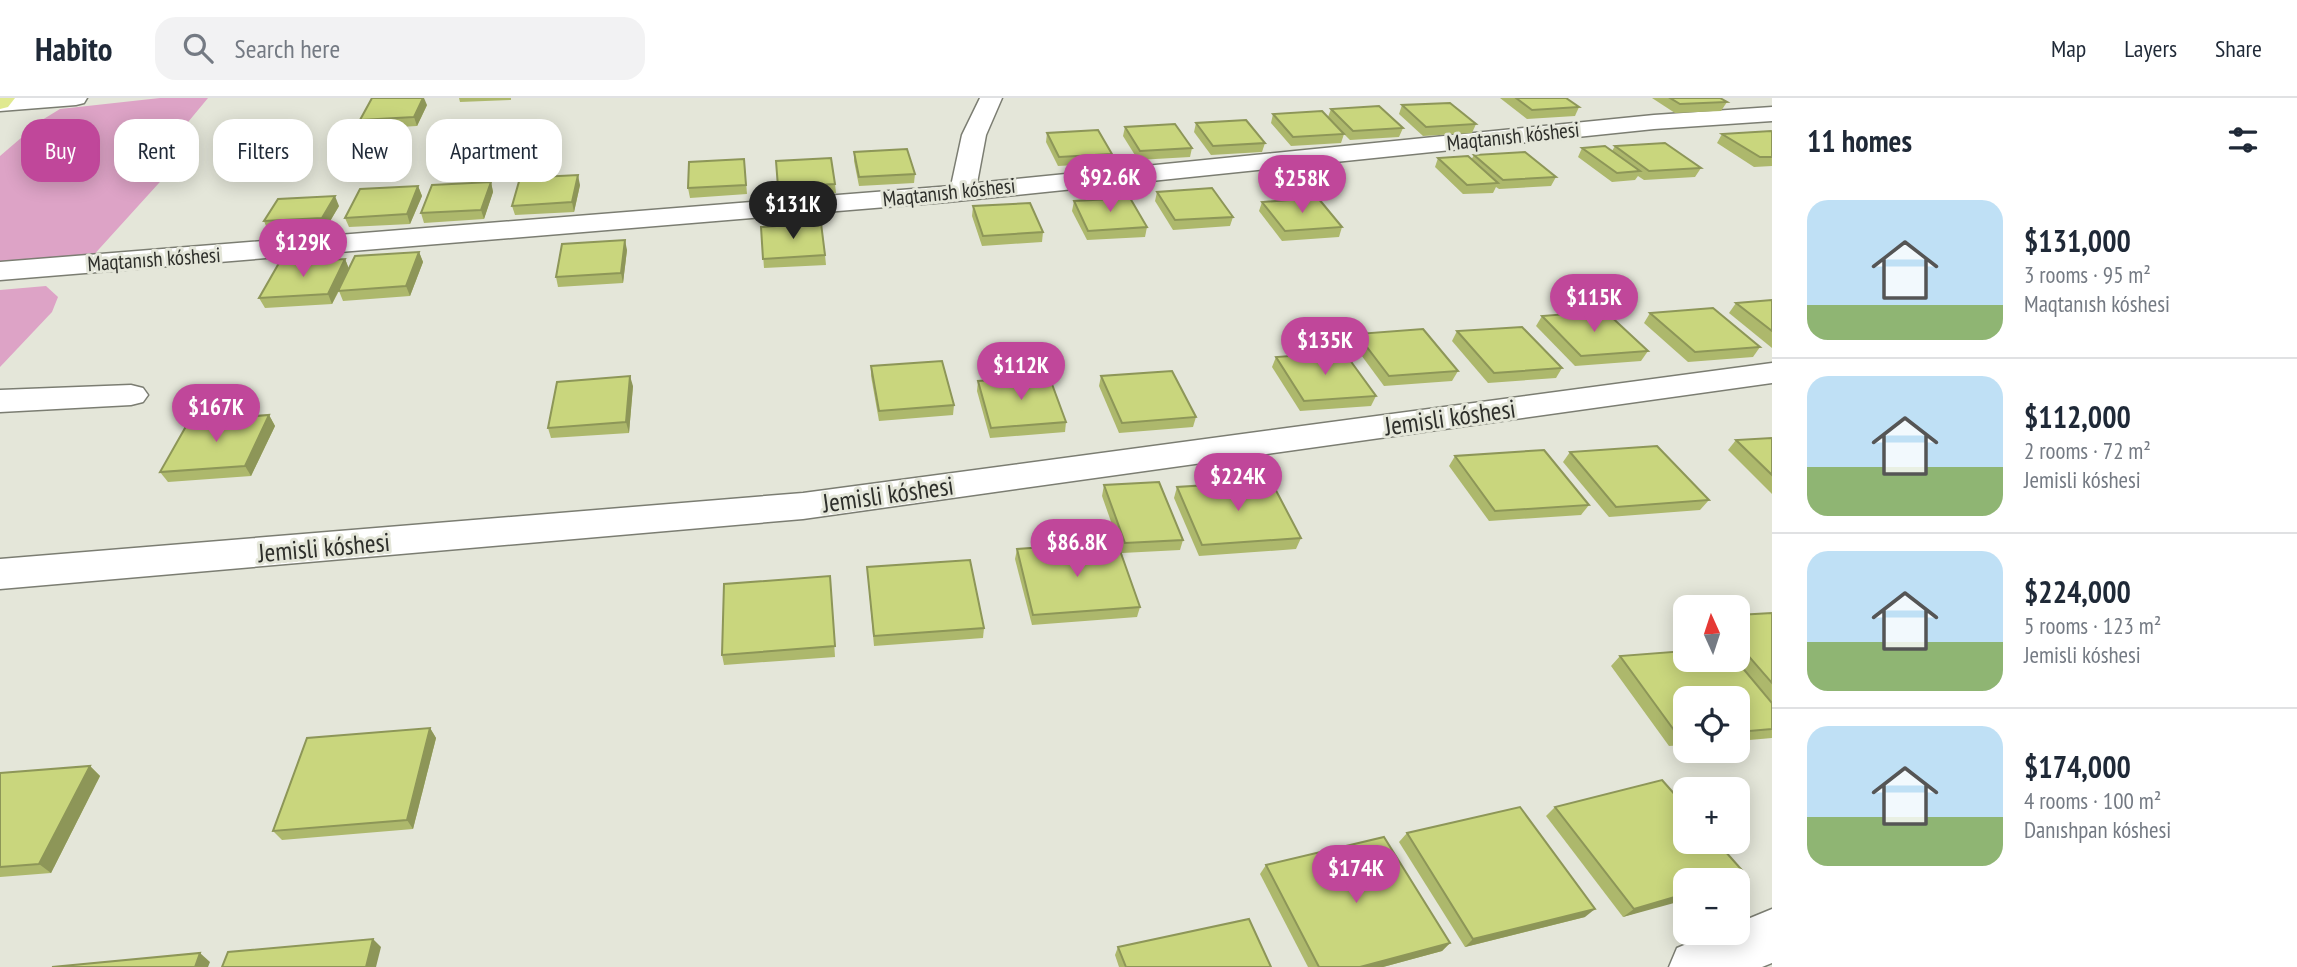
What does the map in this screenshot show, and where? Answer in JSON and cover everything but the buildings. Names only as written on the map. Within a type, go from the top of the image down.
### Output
[{"type":"main road","points":[[0,103],[4,98]]},
{"type":"street","points":[[0,103],[76,98]]},
{"type":"street","points":[[964,191],[974,135],[991,98]]},
{"type":"street","name":"Maqtanısh kóshesi","points":[[0,271],[964,191],[1654,122],[1772,114]]},
{"type":"street","name":"Jemisli kóshesi","points":[[0,574],[803,506],[1772,373]]},
{"type":"street","points":[[0,401],[131,395]]},
{"type":"street","points":[[1696,967],[1772,936]]},
{"type":"shaded area","points":[[160,98],[208,98],[191,119],[114,119],[114,182],[160,182],[90,259],[0,266],[0,156],[21,138],[21,182],[100,182],[100,119],[44,119],[60,109]]},
{"type":"shaded area","points":[[46,286],[58,297],[52,312],[0,367],[0,290]]}]
